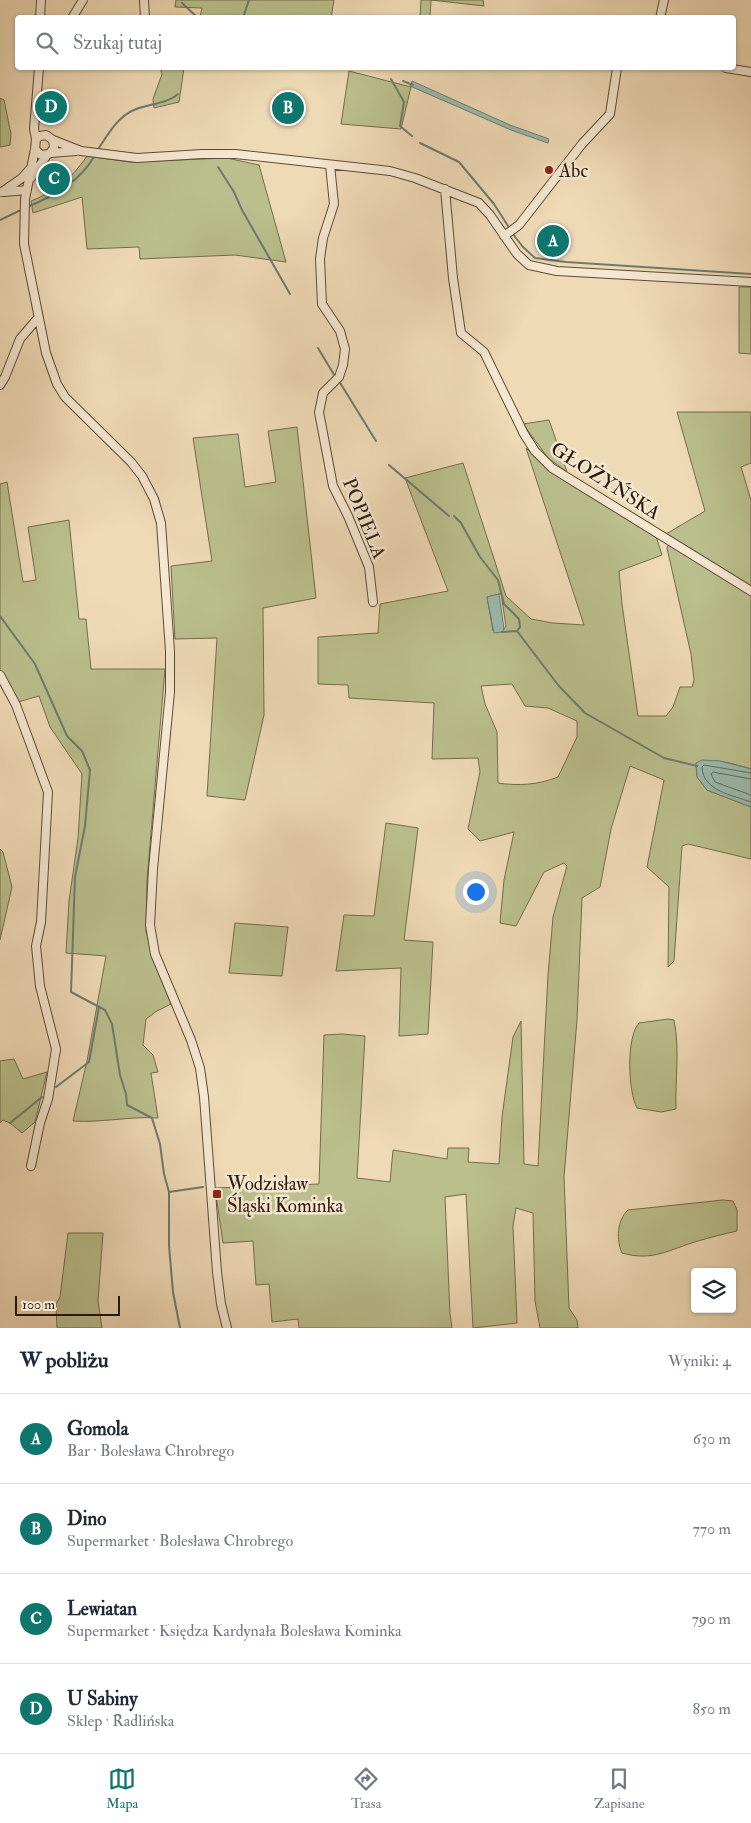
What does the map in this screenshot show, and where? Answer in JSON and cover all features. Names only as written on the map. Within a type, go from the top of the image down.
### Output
[{"type":"street","points":[[40,15],[41,0]]},
{"type":"street","points":[[74,15],[83,0]]},
{"type":"street","points":[[144,0],[145,15]]},
{"type":"street","points":[[661,15],[664,0]]},
{"type":"street","points":[[39,70],[34,129],[36,139],[26,199],[24,244],[46,353],[57,384],[65,397],[131,462],[142,476],[154,499],[161,523],[170,651],[170,692],[153,869],[150,925],[156,954],[191,1040],[200,1068],[204,1097],[217,1272],[221,1304],[227,1328]]},
{"type":"street","points":[[509,232],[519,225],[582,144],[610,114],[617,70]]},
{"type":"street","points":[[736,70],[751,72]]},
{"type":"street","points":[[35,117],[46,135],[53,140],[85,152]]},
{"type":"street","points":[[36,139],[46,135]]},
{"type":"street","points":[[1,193],[28,186],[54,145],[53,140]]},
{"type":"street","points":[[35,149],[39,154],[85,152],[137,158],[235,154],[390,171],[415,178],[479,203],[509,232],[517,254],[529,265],[540,269],[751,282]]},
{"type":"street","name":"POPIELA","points":[[330,165],[334,204],[323,238],[320,260],[322,304],[340,331],[345,349],[344,365],[337,380],[323,393],[319,412],[333,486],[348,516],[369,567],[373,602]]},
{"type":"street","points":[[1,193],[22,178],[32,167]]},
{"type":"street","name":"GŁOŻYŃSKA","points":[[445,189],[453,278],[461,333],[484,352],[524,434],[535,451],[552,468],[751,591]]},
{"type":"street","points":[[0,385],[20,339],[38,318]]},
{"type":"street","points":[[0,675],[23,724],[48,792],[41,922],[36,946],[40,986],[56,1049],[48,1099],[40,1123],[31,1166]]},
{"type":"green space","points":[[176,0],[334,0],[332,15],[200,15],[202,8],[175,7]]},
{"type":"green space","points":[[421,0],[431,0],[430,15],[420,15]]},
{"type":"green space","points":[[431,0],[483,0],[484,6]]},
{"type":"green space","points":[[161,70],[184,70],[179,102],[154,108],[153,99],[162,74]]},
{"type":"green space","points":[[349,71],[411,87],[401,129],[341,124]]},
{"type":"green space","points":[[0,98],[4,100],[11,134],[10,145],[0,147]]},
{"type":"green space","points":[[87,156],[130,162],[227,158],[259,165],[286,262],[235,255],[140,259],[139,247],[87,249],[82,197],[33,213],[31,201],[49,193],[63,183],[75,172]]},
{"type":"green space","points":[[739,287],[751,287],[751,354],[739,353]]},
{"type":"green space","points":[[677,412],[751,412],[751,463],[741,467],[751,500],[751,586],[666,534],[705,511]]},
{"type":"green space","points":[[549,420],[567,472],[548,458],[523,424]]},
{"type":"green space","points":[[297,427],[316,598],[263,608],[264,715],[245,800],[207,796],[217,638],[175,639],[171,566],[212,561],[193,438],[238,434],[245,487],[276,482],[268,431]]},
{"type":"green space","points":[[526,448],[553,473],[656,536],[662,555],[619,571],[638,716],[666,716],[673,707],[680,687],[692,687],[694,680],[691,654],[667,548],[669,543],[751,595],[751,769],[731,763],[708,760],[696,763],[697,777],[707,790],[751,807],[751,859],[688,844],[682,846],[674,961],[668,967],[669,887],[647,867],[664,780],[630,766],[611,829],[600,887],[582,898],[577,1020],[564,1177],[569,1308],[577,1320],[578,1328],[540,1328],[535,1301],[533,1213],[516,1208],[513,1226],[517,1323],[473,1328],[466,1194],[445,1197],[452,1328],[299,1328],[298,1319],[272,1322],[269,1284],[256,1285],[253,1241],[223,1243],[215,1188],[319,1184],[324,1035],[365,1036],[357,1178],[390,1182],[393,1150],[447,1159],[448,1148],[469,1148],[468,1162],[499,1164],[502,1117],[513,1037],[521,1021],[524,1164],[538,1166],[548,975],[553,917],[567,866],[564,863],[544,872],[516,926],[500,923],[504,880],[514,832],[480,841],[468,829],[480,772],[478,758],[432,759],[434,703],[349,698],[348,685],[318,684],[318,637],[378,633],[380,604],[448,591],[405,478],[463,463],[506,596],[531,619],[584,625]],"holes":[[[501,594],[506,626],[504,629],[493,631],[487,597]],[[512,684],[525,706],[548,708],[577,721],[577,737],[558,777],[528,784],[498,783],[497,732],[485,704],[481,686]]]},
{"type":"green space","points":[[7,482],[23,582],[36,580],[28,527],[69,520],[79,619],[86,619],[91,669],[165,669],[147,880],[146,932],[171,1004],[146,1019],[143,1045],[153,1055],[158,1072],[151,1073],[158,1118],[73,1121],[87,1061],[106,956],[66,953],[69,901],[78,838],[82,774],[50,727],[39,696],[18,702],[0,680],[0,484]]},
{"type":"green space","points":[[386,823],[418,828],[404,940],[433,942],[428,1034],[399,1036],[401,968],[336,971],[344,915],[374,916]]},
{"type":"green space","points":[[0,849],[3,852],[12,887],[0,940]]},
{"type":"green space","points":[[235,923],[288,927],[282,976],[229,973]]},
{"type":"green space","points":[[668,1019],[674,1020],[676,1031],[676,1109],[661,1112],[637,1108],[630,1078],[630,1052],[635,1030],[639,1023]]},
{"type":"green space","points":[[14,1059],[23,1079],[47,1072],[35,1122],[22,1133],[10,1123],[3,1120],[0,1123],[0,1061]]},
{"type":"green space","points":[[723,1200],[733,1201],[737,1210],[737,1231],[652,1255],[643,1256],[622,1253],[618,1236],[622,1219],[628,1210]]},
{"type":"green space","points":[[68,1233],[103,1233],[98,1301],[102,1328],[57,1328],[56,1304],[60,1297]]},
{"type":"water","points":[[412,81],[510,125],[549,139],[548,143],[511,130],[410,86]]},
{"type":"water","points":[[499,594],[504,629],[502,632],[494,633],[487,597]]},
{"type":"water","points":[[702,760],[720,761],[751,769],[751,807],[707,790],[697,777],[696,763]]},
{"type":"waterway","points":[[244,15],[249,0]]},
{"type":"waterway","points":[[182,3],[195,15]]},
{"type":"waterway","points":[[391,79],[404,102],[400,126],[412,136]]},
{"type":"waterway","points":[[403,81],[413,85]]},
{"type":"waterway","points":[[97,151],[113,128],[128,113],[163,102],[178,94]]},
{"type":"waterway","points":[[420,143],[459,162],[494,204],[510,229]]},
{"type":"waterway","points":[[27,207],[66,187],[82,173],[95,155]]},
{"type":"waterway","points":[[218,167],[234,192],[242,210],[290,294]]},
{"type":"waterway","points":[[0,220],[23,209]]},
{"type":"waterway","points":[[512,233],[535,258],[566,262],[751,274]]},
{"type":"waterway","points":[[318,348],[336,378]]},
{"type":"waterway","points":[[339,381],[376,441]]},
{"type":"waterway","points":[[389,465],[449,516]]},
{"type":"waterway","points":[[454,516],[461,523],[480,557],[498,580],[504,604],[519,619],[520,627],[517,631],[558,685],[585,713],[664,758],[697,766]]},
{"type":"waterway","points":[[0,616],[35,664],[67,736],[82,751],[90,770],[85,826],[75,877],[71,992],[105,1010],[112,1024],[127,1105],[152,1118],[160,1144],[164,1174],[169,1192],[169,1246],[173,1292],[180,1328]]},
{"type":"waterway","points":[[502,632],[517,631]]},
{"type":"waterway","points":[[56,1087],[89,1062],[99,1007]]},
{"type":"waterway","points":[[10,1123],[42,1097]]},
{"type":"waterway","points":[[169,1192],[203,1187]]},
{"type":"place","name":"U Sabiny","points":[[51,107]]},
{"type":"place","name":"Dino","points":[[288,108]]},
{"type":"place","name":"Abc","points":[[549,170]]},
{"type":"place","name":"Lewiatan","points":[[54,179]]},
{"type":"place","name":"Gomola","points":[[553,241]]},
{"type":"place","name":"Wodzisław Śląski Kominka","points":[[217,1194]]}]
